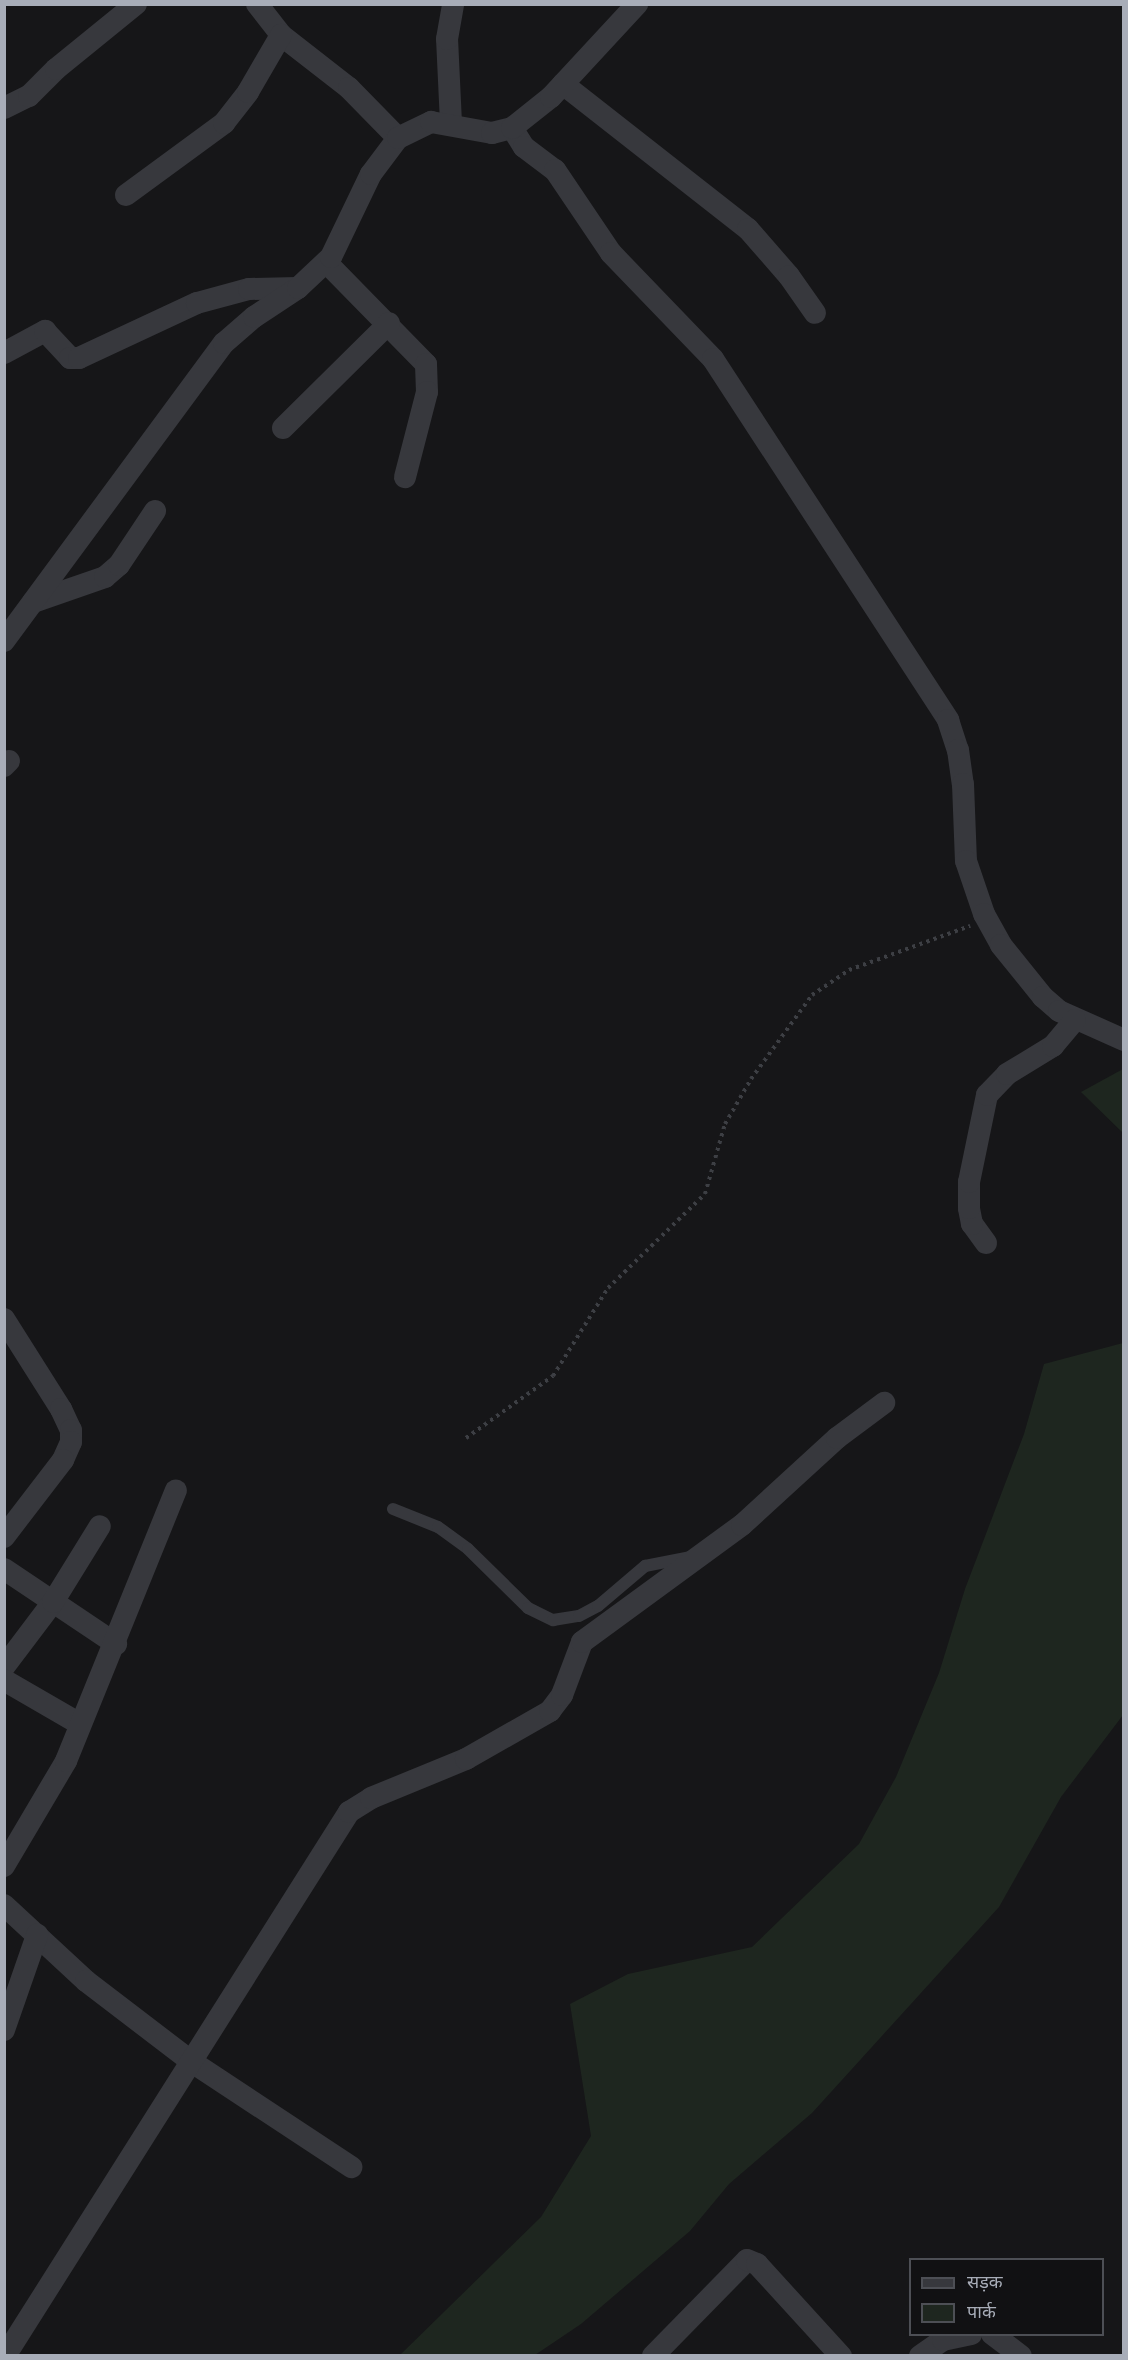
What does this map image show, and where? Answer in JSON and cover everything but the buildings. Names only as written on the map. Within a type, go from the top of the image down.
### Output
[{"type":"street","points":[[4,108],[29,96],[56,69],[136,4]]},
{"type":"street","points":[[257,4],[281,35],[349,88],[398,138]]},
{"type":"street","points":[[451,123],[447,39],[453,4]]},
{"type":"street","points":[[4,641],[224,344],[254,317],[298,288],[326,262],[370,174],[398,138],[431,122],[451,123],[492,133],[512,128],[563,84],[637,4]]},
{"type":"street","points":[[126,195],[224,123],[248,92],[281,35]]},
{"type":"street","points":[[563,84],[748,229],[789,276],[815,313]]},
{"type":"street","points":[[512,128],[524,147],[555,170],[610,252],[712,359],[948,720],[958,750],[963,784],[966,861],[988,921],[1001,945],[1043,997],[1076,1020],[1124,1040]]},
{"type":"street","points":[[326,262],[419,352],[429,375],[405,477]]},
{"type":"street","points":[[4,353],[45,331],[70,358],[79,358],[197,303],[249,289],[298,288]]},
{"type":"street","points":[[284,428],[389,323]]},
{"type":"street","points":[[33,602],[105,578],[119,565],[154,511]]},
{"type":"street","points":[[986,1243],[972,1224],[969,1208],[969,1182],[987,1095],[1007,1074],[1053,1046],[1076,1020]]},
{"type":"street","points":[[4,1319],[61,1409],[71,1430],[71,1442],[63,1460],[4,1537]]},
{"type":"street","points":[[5,2355],[349,1812],[371,1798],[466,1759],[550,1711],[562,1695],[582,1642],[742,1526],[837,1438],[884,1403]]},
{"type":"street","points":[[4,1866],[46,1801],[116,1644],[176,1490]]},
{"type":"street","points":[[4,1667],[53,1602],[100,1527]]},
{"type":"street","points":[[4,1569],[116,1644]]},
{"type":"street","points":[[4,1680],[80,1724]]},
{"type":"street","points":[[4,1905],[86,1981],[192,2062],[351,2167]]},
{"type":"street","points":[[4,2030],[37,1935]]},
{"type":"street","points":[[668,2350],[742,2263],[751,2260],[841,2355]]},
{"type":"street","points":[[920,2355],[943,2340],[962,2336]]},
{"type":"street","points":[[995,2336],[1021,2355]]},
{"type":"lane","points":[[393,1509],[438,1527],[468,1549],[528,1608],[553,1620],[579,1616],[598,1606],[645,1566],[698,1557]]},
{"type":"path","points":[[466,1438],[553,1376],[608,1288],[705,1194],[724,1125],[751,1079],[812,995],[849,970],[988,921]]},
{"type":"green space","points":[[1123,1069],[1123,1133],[1081,1092]]},
{"type":"green space","points":[[1123,1343],[1123,1715],[1061,1797],[999,1907],[812,2113],[729,2184],[690,2231],[581,2324],[535,2355],[400,2355],[541,2217],[591,2136],[570,2004],[628,1974],[752,1947],[859,1844],[896,1777],[939,1673],[965,1589],[1024,1434],[1044,1364]]}]
